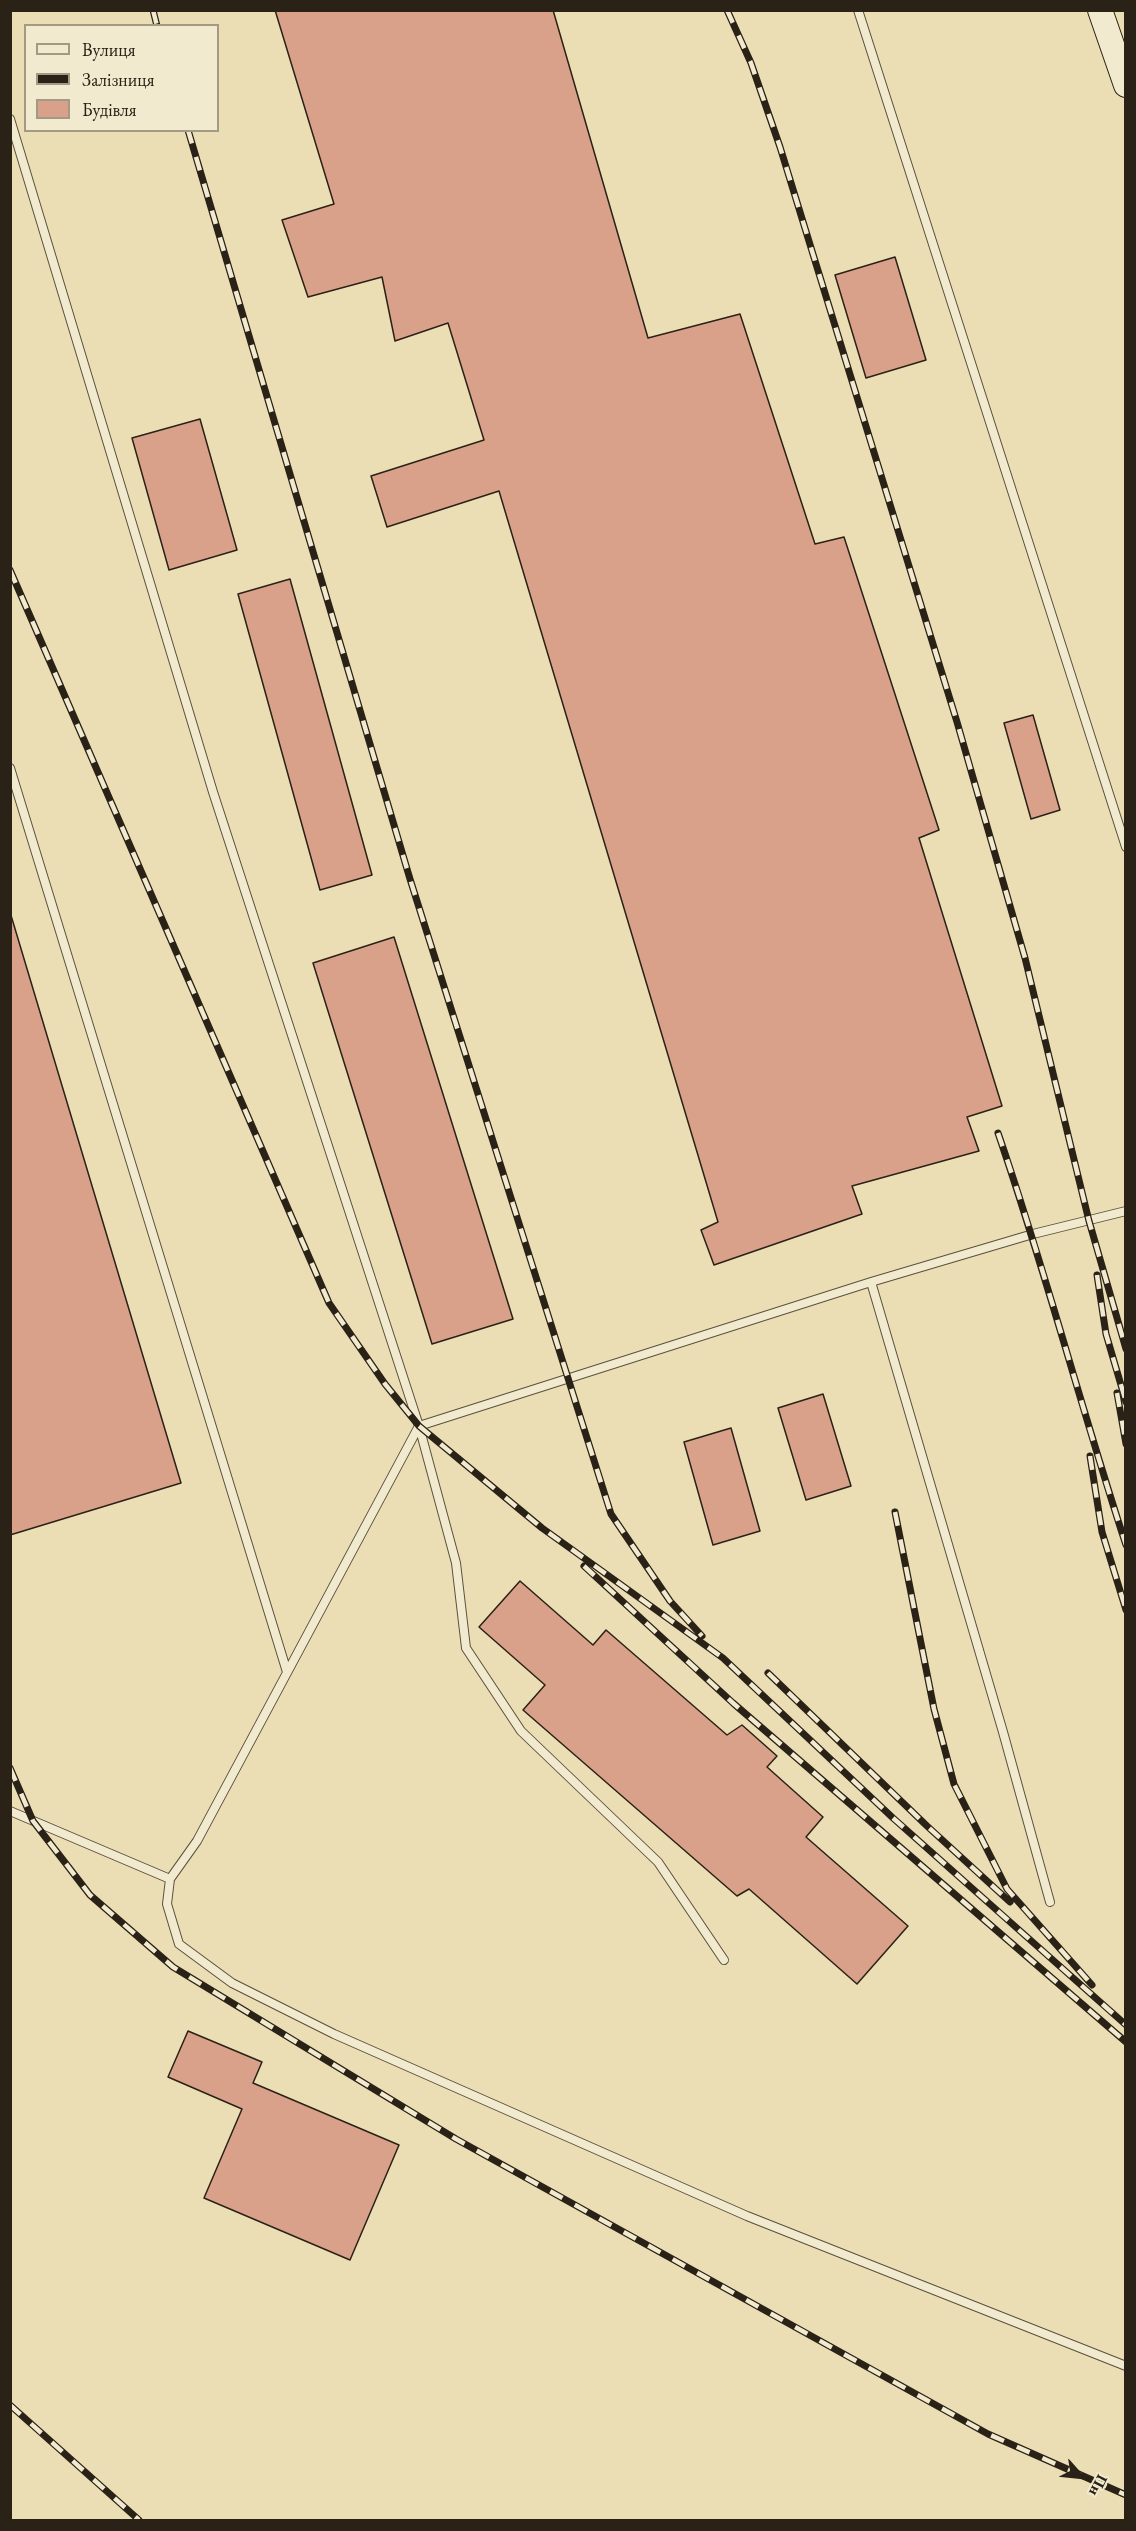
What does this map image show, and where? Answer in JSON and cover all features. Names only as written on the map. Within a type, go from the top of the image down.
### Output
[{"type":"main road","points":[[1100,10],[1125,86]]},
{"type":"lane","points":[[858,10],[1125,848]]},
{"type":"lane","points":[[10,119],[213,792],[419,1426],[456,1563],[466,1648],[521,1731],[658,1862],[724,1960]]},
{"type":"lane","points":[[10,768],[287,1672]]},
{"type":"lane","points":[[1125,1211],[1033,1234],[872,1282],[419,1426],[197,1841],[170,1879],[167,1904],[179,1944],[232,1983],[334,2034],[747,2216],[1125,2366]]},
{"type":"lane","points":[[872,1282],[1004,1732],[1050,1902]]},
{"type":"lane","points":[[10,1811],[170,1879]]},
{"type":"building","points":[[275,10],[553,10],[648,338],[740,314],[815,544],[844,537],[939,830],[919,838],[1002,1106],[967,1117],[979,1151],[852,1186],[862,1214],[714,1265],[701,1230],[718,1222],[499,491],[387,527],[371,476],[484,440],[448,323],[395,341],[382,277],[308,297],[282,220],[334,204]]},
{"type":"building","points":[[895,257],[926,360],[866,378],[835,275]]},
{"type":"building","points":[[200,419],[237,550],[169,570],[132,438]]},
{"type":"building","points":[[290,579],[372,875],[320,890],[238,594]]},
{"type":"building","points":[[1033,715],[1060,810],[1031,819],[1004,723]]},
{"type":"building","points":[[10,912],[181,1483],[10,1535]]},
{"type":"building","points":[[394,937],[513,1319],[432,1344],[313,963]]},
{"type":"building","points":[[823,1394],[851,1486],[806,1500],[778,1408]]},
{"type":"building","points":[[731,1428],[760,1531],[713,1545],[684,1442]]},
{"type":"building","points":[[520,1581],[593,1645],[606,1630],[727,1735],[742,1725],[777,1756],[767,1767],[823,1817],[806,1837],[908,1926],[857,1984],[749,1889],[737,1896],[523,1710],[545,1685],[479,1627]]},
{"type":"building","points":[[188,2031],[262,2062],[253,2083],[399,2145],[350,2260],[204,2198],[242,2109],[168,2077]]},
{"type":"railway","points":[[153,10],[156,24]]},
{"type":"railway","points":[[727,10],[751,63],[780,147],[957,722],[1025,958],[1089,1221],[1126,1349]]},
{"type":"railway","points":[[189,132],[410,879],[611,1514],[670,1601],[702,1636]]},
{"type":"railway","points":[[10,570],[329,1303],[385,1384],[419,1426],[542,1528],[723,1658],[893,1818],[1126,2025]]},
{"type":"railway","points":[[998,1133],[1032,1235],[1126,1545]]},
{"type":"railway","points":[[1097,1275],[1106,1334],[1126,1402]]},
{"type":"railway","points":[[1117,1393],[1126,1444]]},
{"type":"railway","points":[[1090,1456],[1102,1532],[1126,1610]]},
{"type":"railway","points":[[895,1512],[934,1709],[954,1784],[1007,1889],[1092,1985]]},
{"type":"railway","points":[[584,1566],[733,1703],[1126,2042]]},
{"type":"railway","points":[[768,1673],[927,1826],[1010,1902]]},
{"type":"railway","points":[[10,1768],[33,1821],[90,1895],[173,1967],[456,2139],[988,2434],[1126,2495]]},
{"type":"railway","points":[[10,2405],[139,2520]]}]
